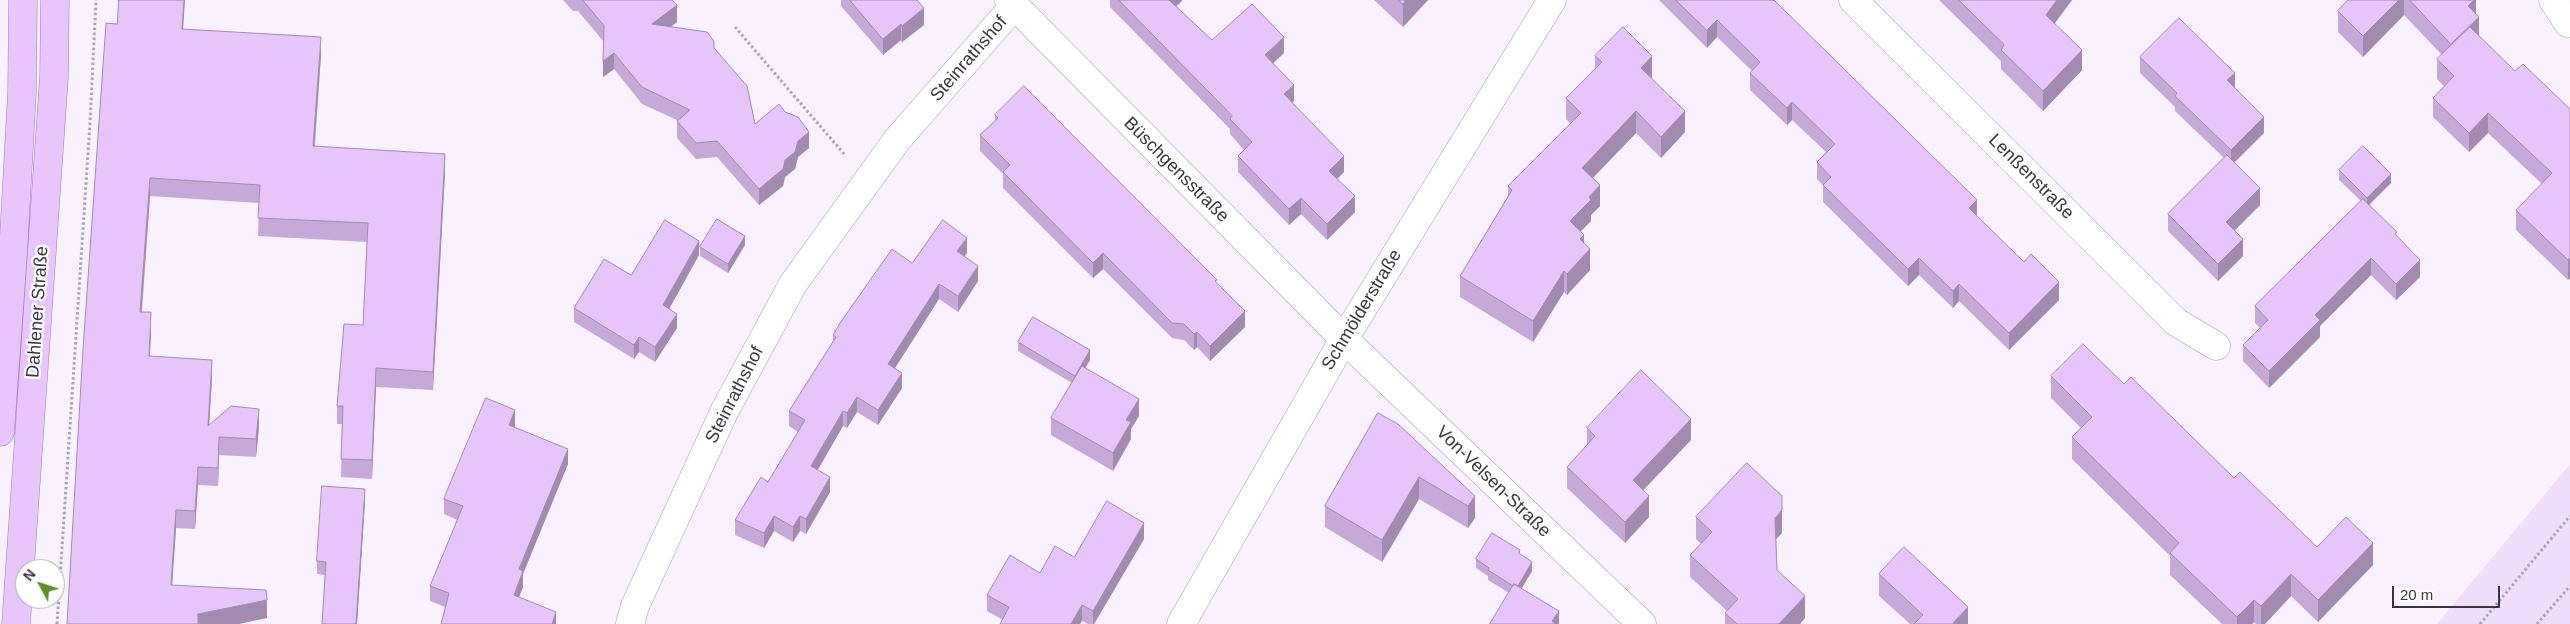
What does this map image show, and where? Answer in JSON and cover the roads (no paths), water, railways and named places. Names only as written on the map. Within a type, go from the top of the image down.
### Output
[{"type":"main road","name":"Dahlener Straße","points":[[0,432],[6,253],[22,92],[24,0]]},
{"type":"main road","name":"Dahlener Straße","points":[[16,624],[54,77],[56,0]]},
{"type":"street","name":"Schmölderstraße","points":[[1181,624],[1344,340],[1552,0]]},
{"type":"street","name":"Lenßenstraße","points":[[1852,0],[2176,322],[2216,346]]},
{"type":"street","points":[[2553,0],[2568,23]]},
{"type":"street","name":"Büschgensstraße","points":[[1012,3],[1344,340]]},
{"type":"street","name":"Steinrathshof","points":[[630,624],[635,606],[724,412],[793,284],[897,140],[1012,3]]},
{"type":"street","name":"Von-Velsen-Straße","points":[[1344,340],[1642,624]]}]
